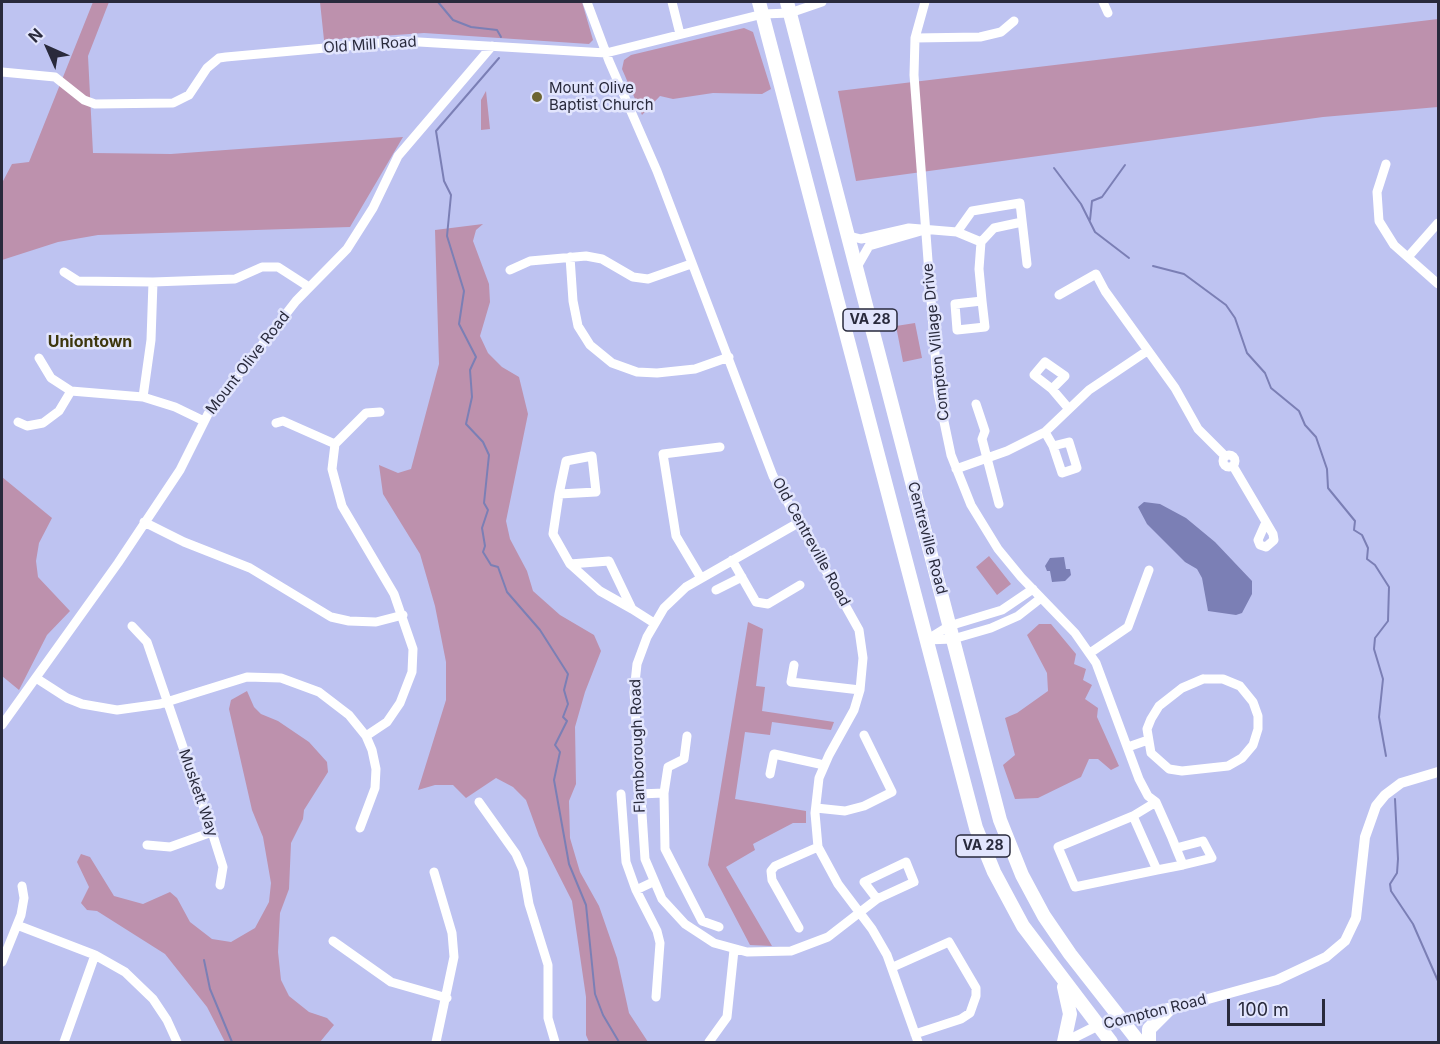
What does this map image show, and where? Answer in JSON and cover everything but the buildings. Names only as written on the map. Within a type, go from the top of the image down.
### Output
[{"type":"highway","name":"Centreville Road","points":[[787,6],[1000,820],[1022,875],[1056,936],[1138,1042]]},
{"type":"highway","name":"Centreville Road","points":[[761,8],[963,782],[984,850],[1019,920],[1111,1042]]},
{"type":"highway","points":[[1062,980],[1070,1013],[1065,1042]]},
{"type":"highway","points":[[1149,1042],[1149,1029],[1168,1010]]},
{"type":"main road","name":"Compton Road","points":[[1065,1042],[1097,1026],[1277,981],[1316,963],[1336,950],[1350,934],[1356,918],[1366,831],[1376,806],[1384,795],[1401,783],[1438,772]]},
{"type":"street","name":"Old Centreville Road","points":[[587,2],[606,53],[657,171],[773,476],[859,630],[863,658],[860,690],[850,718],[824,765],[817,789],[818,848],[838,884],[861,913],[893,967],[916,1038]]},
{"type":"street","points":[[672,2],[680,34]]},
{"type":"street","points":[[787,6],[822,2]]},
{"type":"street","name":"Compton Village Drive","points":[[925,2],[915,38],[914,75],[938,393],[956,469],[983,527],[1011,565],[1090,653],[1106,684],[1132,761],[1148,796],[1156,802],[1183,865]]},
{"type":"street","points":[[1103,2],[1108,12]]},
{"type":"street","name":"Old Mill Road","points":[[2,72],[55,76],[84,100],[95,104],[173,103],[189,95],[207,68],[219,58],[402,41],[606,53],[680,34],[761,8],[787,6]]},
{"type":"street","points":[[915,38],[980,37],[1001,32],[1014,21]]},
{"type":"street","name":"Mount Olive Road","points":[[2,725],[118,563],[180,470],[204,421],[226,390],[309,287],[354,240],[398,156],[492,46]]},
{"type":"street","points":[[1386,164],[1377,192],[1377,214],[1385,233],[1438,284]]},
{"type":"street","points":[[957,232],[966,216],[980,208],[1020,203],[1027,264]]},
{"type":"street","points":[[982,301],[978,269],[981,242],[994,228],[1022,222]]},
{"type":"street","points":[[1408,257],[1438,223]]},
{"type":"street","points":[[849,236],[858,239],[899,230],[926,230],[957,232],[981,242]]},
{"type":"street","points":[[856,267],[869,246],[926,230]]},
{"type":"street","points":[[570,257],[573,301],[578,326],[590,345],[612,363],[637,372],[657,373],[695,369],[729,357]]},
{"type":"street","points":[[510,270],[530,261],[596,257],[625,274],[641,279],[661,275],[692,264]]},
{"type":"street","points":[[64,272],[78,280],[153,282],[235,279],[262,267],[278,267],[309,287]]},
{"type":"street","points":[[1059,295],[1096,274],[1105,291],[1175,388],[1198,429],[1226,456],[1224,465],[1233,466],[1266,522]]},
{"type":"street","points":[[143,397],[151,340],[153,282]]},
{"type":"street","points":[[956,469],[988,456],[1008,451],[1045,432],[1115,370],[1147,351]]},
{"type":"street","points":[[39,358],[51,378],[71,391],[143,397],[175,407],[204,421]]},
{"type":"street","points":[[1052,389],[1069,409]]},
{"type":"street","points":[[18,422],[27,426],[43,423],[59,411],[71,391]]},
{"type":"street","points":[[976,405],[985,431],[982,439],[999,504]]},
{"type":"street","points":[[366,736],[392,716],[410,680],[413,649],[403,615],[389,584],[342,506],[332,469],[335,444],[366,413],[380,412]]},
{"type":"street","points":[[276,423],[284,421],[335,444]]},
{"type":"street","points":[[1045,432],[1053,446]]},
{"type":"street","points":[[701,578],[676,536],[663,454],[720,447]]},
{"type":"street","points":[[559,494],[596,492],[592,456],[566,461],[559,494],[553,534],[570,564],[600,591],[654,622]]},
{"type":"street","points":[[144,522],[184,542],[250,568],[331,617],[359,623],[376,622],[403,615]]},
{"type":"street","name":"Flamborough Road","points":[[798,523],[701,578],[674,598],[654,622],[641,651],[635,678],[643,849],[653,882],[678,918],[698,934],[734,950],[764,954],[799,950],[828,938],[877,899],[914,882],[906,862],[864,882],[877,899]]},
{"type":"street","points":[[732,560],[756,602],[768,604],[800,585]]},
{"type":"street","points":[[570,564],[609,561],[632,609]]},
{"type":"street","points":[[1090,653],[1128,627],[1149,570]]},
{"type":"street","points":[[716,590],[742,577]]},
{"type":"street","points":[[926,640],[996,613],[1033,589]]},
{"type":"street","points":[[951,632],[1006,622],[1041,598]]},
{"type":"street","name":"Muskett Way","points":[[132,626],[147,642],[212,832],[223,867],[220,885]]},
{"type":"street","points":[[794,665],[791,682],[860,690]]},
{"type":"street","points":[[36,678],[67,698],[99,708],[133,710],[167,702],[237,679],[280,678],[305,685],[330,698],[349,715],[366,736],[374,758],[376,780],[373,796],[360,828]]},
{"type":"street","points":[[1203,679],[1223,679],[1240,686],[1253,702],[1258,716],[1258,729],[1253,745],[1242,758],[1227,766],[1182,771],[1169,769],[1151,753],[1148,740],[1147,729],[1159,706],[1182,688],[1203,679]]},
{"type":"street","points":[[816,808],[845,811],[864,806],[892,792],[864,735]]},
{"type":"street","points":[[687,736],[684,759],[668,768],[664,793],[666,849],[702,921],[719,927]]},
{"type":"street","points":[[1128,747],[1148,740]]},
{"type":"street","points":[[1132,761],[1151,753]]},
{"type":"street","points":[[770,774],[774,754],[824,765]]},
{"type":"street","points":[[639,794],[664,793]]},
{"type":"street","points":[[621,794],[626,862],[660,943],[656,997]]},
{"type":"street","points":[[479,802],[516,854],[523,870],[528,904],[548,965],[548,1018],[555,1042]]},
{"type":"street","points":[[1156,802],[1133,816],[1058,847],[1075,887],[1212,858],[1203,842],[1176,848]]},
{"type":"street","points":[[1133,816],[1157,870]]},
{"type":"street","points":[[147,845],[170,847],[212,832]]},
{"type":"street","points":[[799,928],[771,880],[771,871],[775,866],[818,848]]},
{"type":"street","points":[[434,872],[454,946],[454,969],[436,1042]]},
{"type":"street","points":[[636,890],[653,882]]},
{"type":"street","points":[[2,962],[24,904],[22,886]]},
{"type":"street","points":[[17,924],[94,955],[125,972],[145,989],[167,1020],[177,1042]]},
{"type":"street","points":[[333,941],[391,981],[447,998]]},
{"type":"street","points":[[893,967],[950,942],[976,988],[976,996],[970,1013],[916,1038]]},
{"type":"street","points":[[709,1042],[726,1017],[734,950]]},
{"type":"street","points":[[64,1042],[94,955]]},
{"type":"street","points":[[717,1032],[722,1042]]},
{"type":"shaded area","points":[[93,2],[109,2],[88,56],[93,153],[171,154],[403,137],[350,227],[98,235],[58,242],[2,260],[2,183],[12,164],[29,162]]},
{"type":"shaded area","points":[[320,2],[582,2],[593,40],[589,44],[424,33],[324,40]]},
{"type":"shaded area","points":[[1438,19],[1438,107],[1323,117],[856,181],[838,91]]},
{"type":"shaded area","points":[[744,28],[753,32],[771,89],[762,94],[713,93],[673,99],[660,96],[642,115],[622,69],[624,60],[631,55]]},
{"type":"shaded area","points":[[486,91],[490,129],[481,130],[481,100]]},
{"type":"shaded area","points":[[483,224],[476,230],[473,241],[489,284],[490,302],[480,336],[488,353],[502,367],[519,377],[528,414],[506,521],[510,539],[527,571],[533,591],[560,615],[594,635],[601,651],[585,692],[575,727],[576,784],[569,801],[570,838],[580,872],[599,906],[617,958],[629,1013],[648,1042],[589,1042],[586,1035],[586,997],[572,901],[539,836],[526,800],[513,787],[496,778],[466,798],[453,785],[435,785],[418,790],[446,700],[446,662],[435,606],[420,554],[383,494],[379,465],[398,473],[411,469],[439,364],[435,230]]},
{"type":"shaded area","points":[[915,323],[922,358],[903,362],[896,326]]},
{"type":"shaded area","points":[[2,477],[52,518],[39,543],[36,561],[38,577],[70,611],[47,635],[19,690],[2,676]]},
{"type":"shaded area","points":[[989,556],[1011,584],[997,595],[976,567]]},
{"type":"shaded area","points":[[748,622],[763,629],[756,686],[765,687],[762,711],[834,722],[831,730],[772,722],[770,735],[745,732],[735,799],[806,811],[806,823],[793,823],[753,844],[755,850],[726,867],[772,946],[750,945],[708,865]]},
{"type":"shaded area","points":[[1039,624],[1051,624],[1076,654],[1074,664],[1086,669],[1083,680],[1092,685],[1085,699],[1098,708],[1097,717],[1119,766],[1111,770],[1098,759],[1089,759],[1081,777],[1038,798],[1015,799],[1003,765],[1015,755],[1005,718],[1017,713],[1048,691],[1047,673],[1027,635]]},
{"type":"shaded area","points":[[247,691],[254,707],[261,714],[278,721],[309,742],[327,762],[328,772],[304,810],[303,819],[291,843],[289,889],[280,913],[278,952],[281,980],[289,996],[309,1012],[327,1018],[334,1025],[320,1042],[225,1042],[207,1007],[165,954],[97,911],[87,910],[81,903],[89,887],[77,862],[81,854],[90,857],[114,896],[143,904],[170,892],[177,898],[190,922],[212,939],[231,942],[255,928],[269,902],[271,883],[263,837],[252,810],[229,709],[231,700]]},
{"type":"water","points":[[1144,502],[1160,504],[1186,518],[1215,542],[1252,581],[1252,594],[1242,613],[1236,615],[1208,611],[1202,578],[1197,569],[1185,562],[1147,524],[1138,507]]},
{"type":"water","points":[[1064,557],[1066,569],[1070,569],[1071,575],[1065,581],[1052,582],[1050,571],[1047,571],[1045,566],[1050,558]]},
{"type":"waterway","points":[[438,2],[453,20],[471,27],[497,30],[501,37]]},
{"type":"waterway","points":[[499,58],[436,131],[444,181],[451,195],[447,236],[464,291],[459,324],[476,357],[470,370],[472,397],[466,424],[483,442],[489,455],[484,503],[488,510],[482,528],[485,546],[483,552],[491,565],[498,567],[507,592],[540,630],[568,674],[564,690],[568,704],[563,717],[567,721],[555,745],[560,752],[554,780],[569,864],[586,905],[595,994],[603,1015],[619,1042]]},
{"type":"waterway","points":[[1090,220],[1092,201],[1102,197],[1125,165]]},
{"type":"waterway","points":[[1054,168],[1081,204],[1095,232],[1129,258]]},
{"type":"waterway","points":[[1153,266],[1184,274],[1226,305],[1235,318],[1247,353],[1265,373],[1271,388],[1299,411],[1305,425],[1316,437],[1327,469],[1328,488],[1355,521],[1354,530],[1362,535],[1368,548],[1367,559],[1375,565],[1389,587],[1388,621],[1375,638],[1374,649],[1383,679],[1379,717],[1386,756]]},
{"type":"waterway","points":[[1395,799],[1398,859],[1397,873],[1390,884],[1391,891],[1413,924],[1438,981]]},
{"type":"waterway","points":[[204,960],[210,989],[232,1042]]},
{"type":"place","name":"Mount Olive Baptist Church","points":[[537,97]]},
{"type":"district","name":"Uniontown","points":[[90,342]]}]
